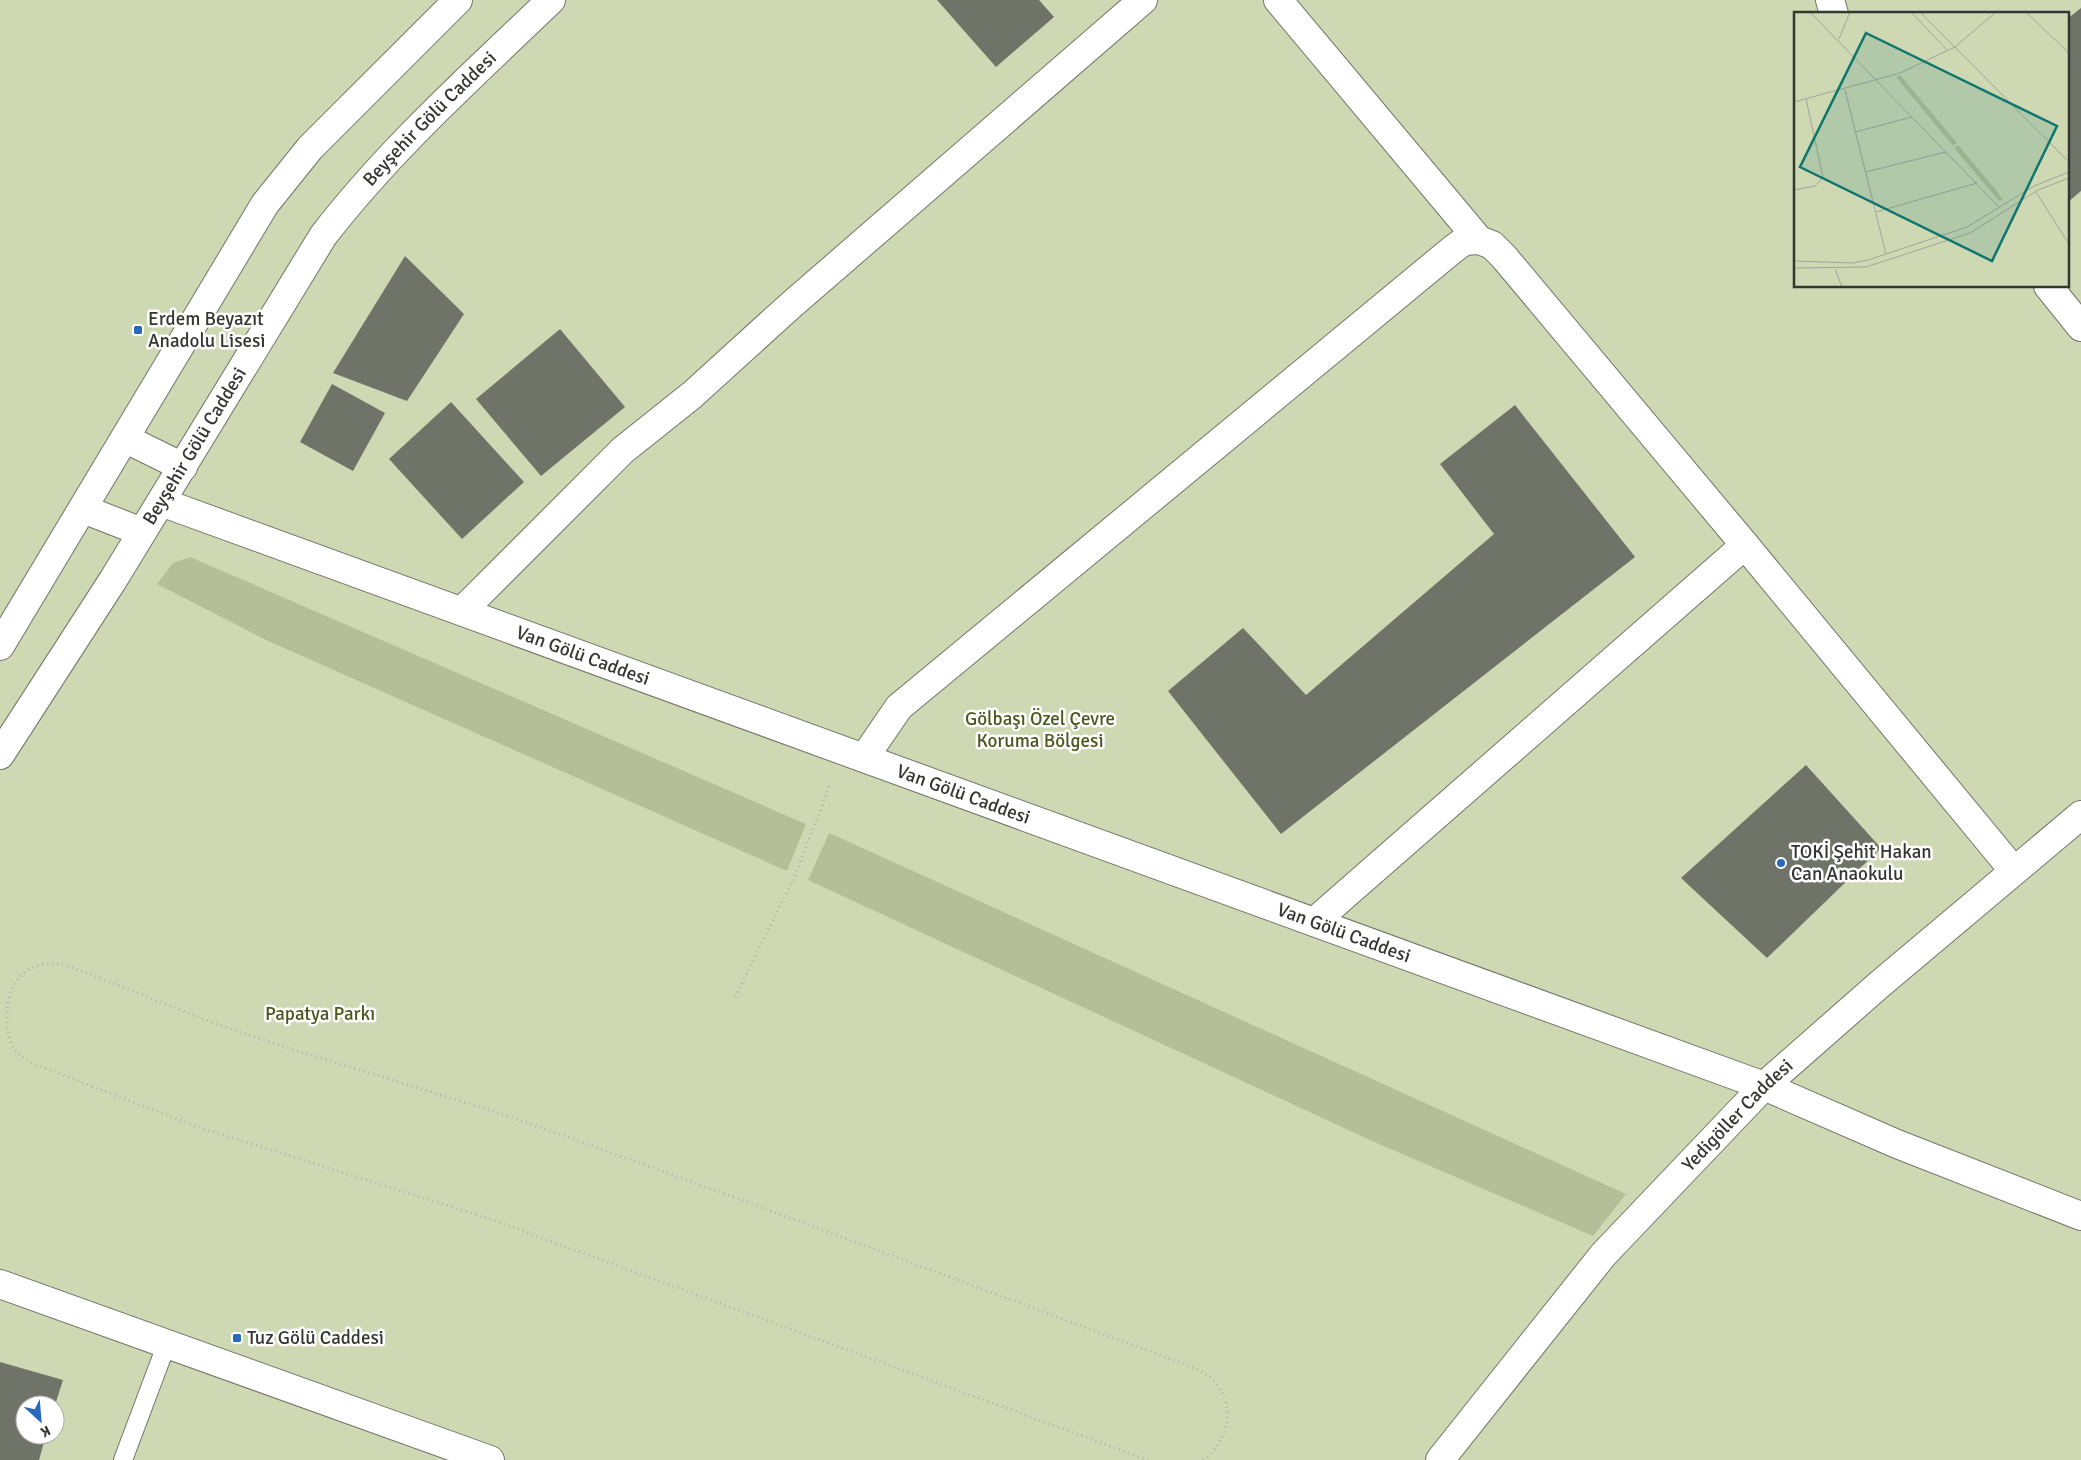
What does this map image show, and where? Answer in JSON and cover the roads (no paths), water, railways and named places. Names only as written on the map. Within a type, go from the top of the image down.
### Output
[{"type":"street","points":[[0,646],[126,439],[265,204],[310,148],[458,0]]},
{"type":"street","name":"Beyşehir Gölü Caddesi","points":[[0,755],[183,467],[323,236],[394,151],[551,0]]},
{"type":"street","points":[[462,611],[623,450],[692,395],[798,300],[1143,0]]},
{"type":"street","points":[[1278,0],[1480,240]]},
{"type":"street","points":[[864,758],[899,707],[1452,250],[1464,241],[1480,240],[1492,245],[1504,257],[1745,545],[2014,872]]},
{"type":"street","points":[[2050,288],[2081,327]]},
{"type":"street","points":[[126,439],[183,467]]},
{"type":"street","name":"Van Gölü Caddesi","points":[[161,502],[1764,1086],[1897,1144],[2081,1216]]},
{"type":"street","points":[[83,509],[142,532]]},
{"type":"street","points":[[1314,922],[1745,545]]},
{"type":"street","name":"Yedigöller Caddesi","points":[[1440,1460],[1604,1255],[1764,1086],[2081,815]]},
{"type":"street","points":[[0,1284],[490,1460]]},
{"type":"lane","points":[[123,1460],[167,1343]]},
{"type":"place","name":"Erdem Beyazıt Anadolu Lisesi","points":[[138,330]]},
{"type":"place","name":"TOKİ Şehit Hakan Can Anaokulu","points":[[1781,863]]},
{"type":"place","name":"Tuz Gölü Caddesi","points":[[237,1338]]},
{"type":"park label","name":"Gölbaşı Özel Çevre Koruma Bölgesi","points":[[1040,730]]},
{"type":"park label","name":"Papatya Parkı","points":[[320,1014]]}]
